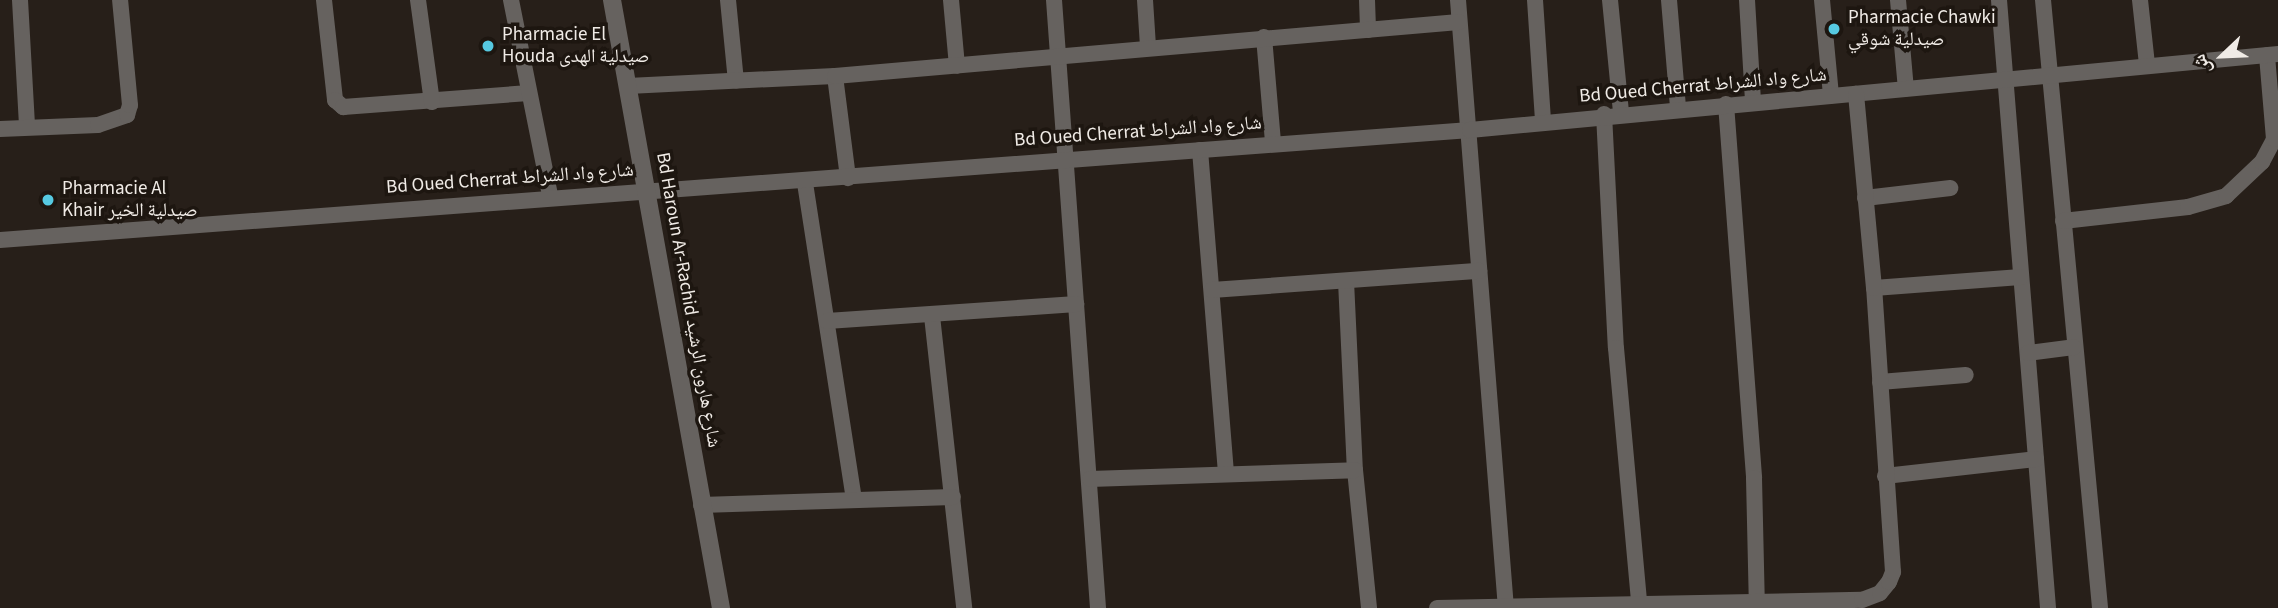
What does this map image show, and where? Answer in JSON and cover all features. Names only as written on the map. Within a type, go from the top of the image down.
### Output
[{"type":"street","points":[[20,0],[27,127]]},
{"type":"street","points":[[0,129],[98,125],[127,115],[130,105],[120,0]]},
{"type":"street","points":[[324,0],[338,105],[350,108],[528,93]]},
{"type":"street","points":[[418,0],[432,102]]},
{"type":"street","points":[[511,0],[550,196]]},
{"type":"street","name":"Bd Haroun Ar-Rachid شارع هارون الرشيد","points":[[612,0],[649,191],[701,505],[721,608]]},
{"type":"street","points":[[728,0],[736,81]]},
{"type":"street","points":[[951,0],[957,66]]},
{"type":"street","points":[[1054,0],[1098,608]]},
{"type":"street","points":[[1145,0],[1148,47]]},
{"type":"street","points":[[1367,0],[1368,30]]},
{"type":"street","points":[[1458,0],[1506,606]]},
{"type":"street","points":[[1535,0],[1543,122]]},
{"type":"street","points":[[1610,0],[1621,113]]},
{"type":"street","points":[[1669,0],[1678,108]]},
{"type":"street","points":[[1747,0],[1753,102]]},
{"type":"street","points":[[1822,0],[1831,96]]},
{"type":"street","points":[[1898,0],[1906,89]]},
{"type":"street","points":[[1999,0],[2048,608]]},
{"type":"street","points":[[2043,0],[2100,608]]},
{"type":"street","points":[[2140,0],[2147,64]]},
{"type":"street","points":[[628,86],[835,76],[1459,22]]},
{"type":"street","points":[[1264,37],[1273,143]]},
{"type":"street","points":[[2063,221],[2188,207],[2226,195],[2262,162],[2274,139],[2272,54]]},
{"type":"street","name":"Bd Oued Cherrat شارع واد الشراط","points":[[0,240],[550,196],[805,183],[1065,157],[1470,130],[1604,114],[1856,94],[2050,72],[2272,54]]},
{"type":"street","points":[[835,76],[848,178]]},
{"type":"street","points":[[1437,608],[1639,601],[1759,604],[1861,600],[1880,593],[1893,572],[1874,288],[1856,94]]},
{"type":"street","points":[[1726,104],[1759,604]]},
{"type":"street","points":[[1604,114],[1616,348],[1639,601]]},
{"type":"street","points":[[1200,150],[1227,472]]},
{"type":"street","points":[[805,183],[854,499]]},
{"type":"street","points":[[1866,198],[1950,188]]},
{"type":"street","points":[[1212,290],[1479,271]]},
{"type":"street","points":[[1874,288],[2021,277]]},
{"type":"street","points":[[1346,281],[1355,470],[1369,608]]},
{"type":"street","points":[[827,321],[932,316],[1076,304]]},
{"type":"street","points":[[932,316],[964,608]]},
{"type":"street","points":[[2028,353],[2074,347]]},
{"type":"street","points":[[1880,382],[1966,375]]},
{"type":"street","points":[[1885,476],[2036,459]]},
{"type":"street","points":[[1090,479],[1227,472],[1355,470]]},
{"type":"street","points":[[701,505],[953,497]]},
{"type":"place","name":"Pharmacie Chawki صيدلية شوقي","points":[[1834,29]]},
{"type":"place","name":"Pharmacie El Houda صيدلية الهدى","points":[[488,46]]},
{"type":"place","name":"Pharmacie Al Khair صيدلية الخير","points":[[48,200]]}]
